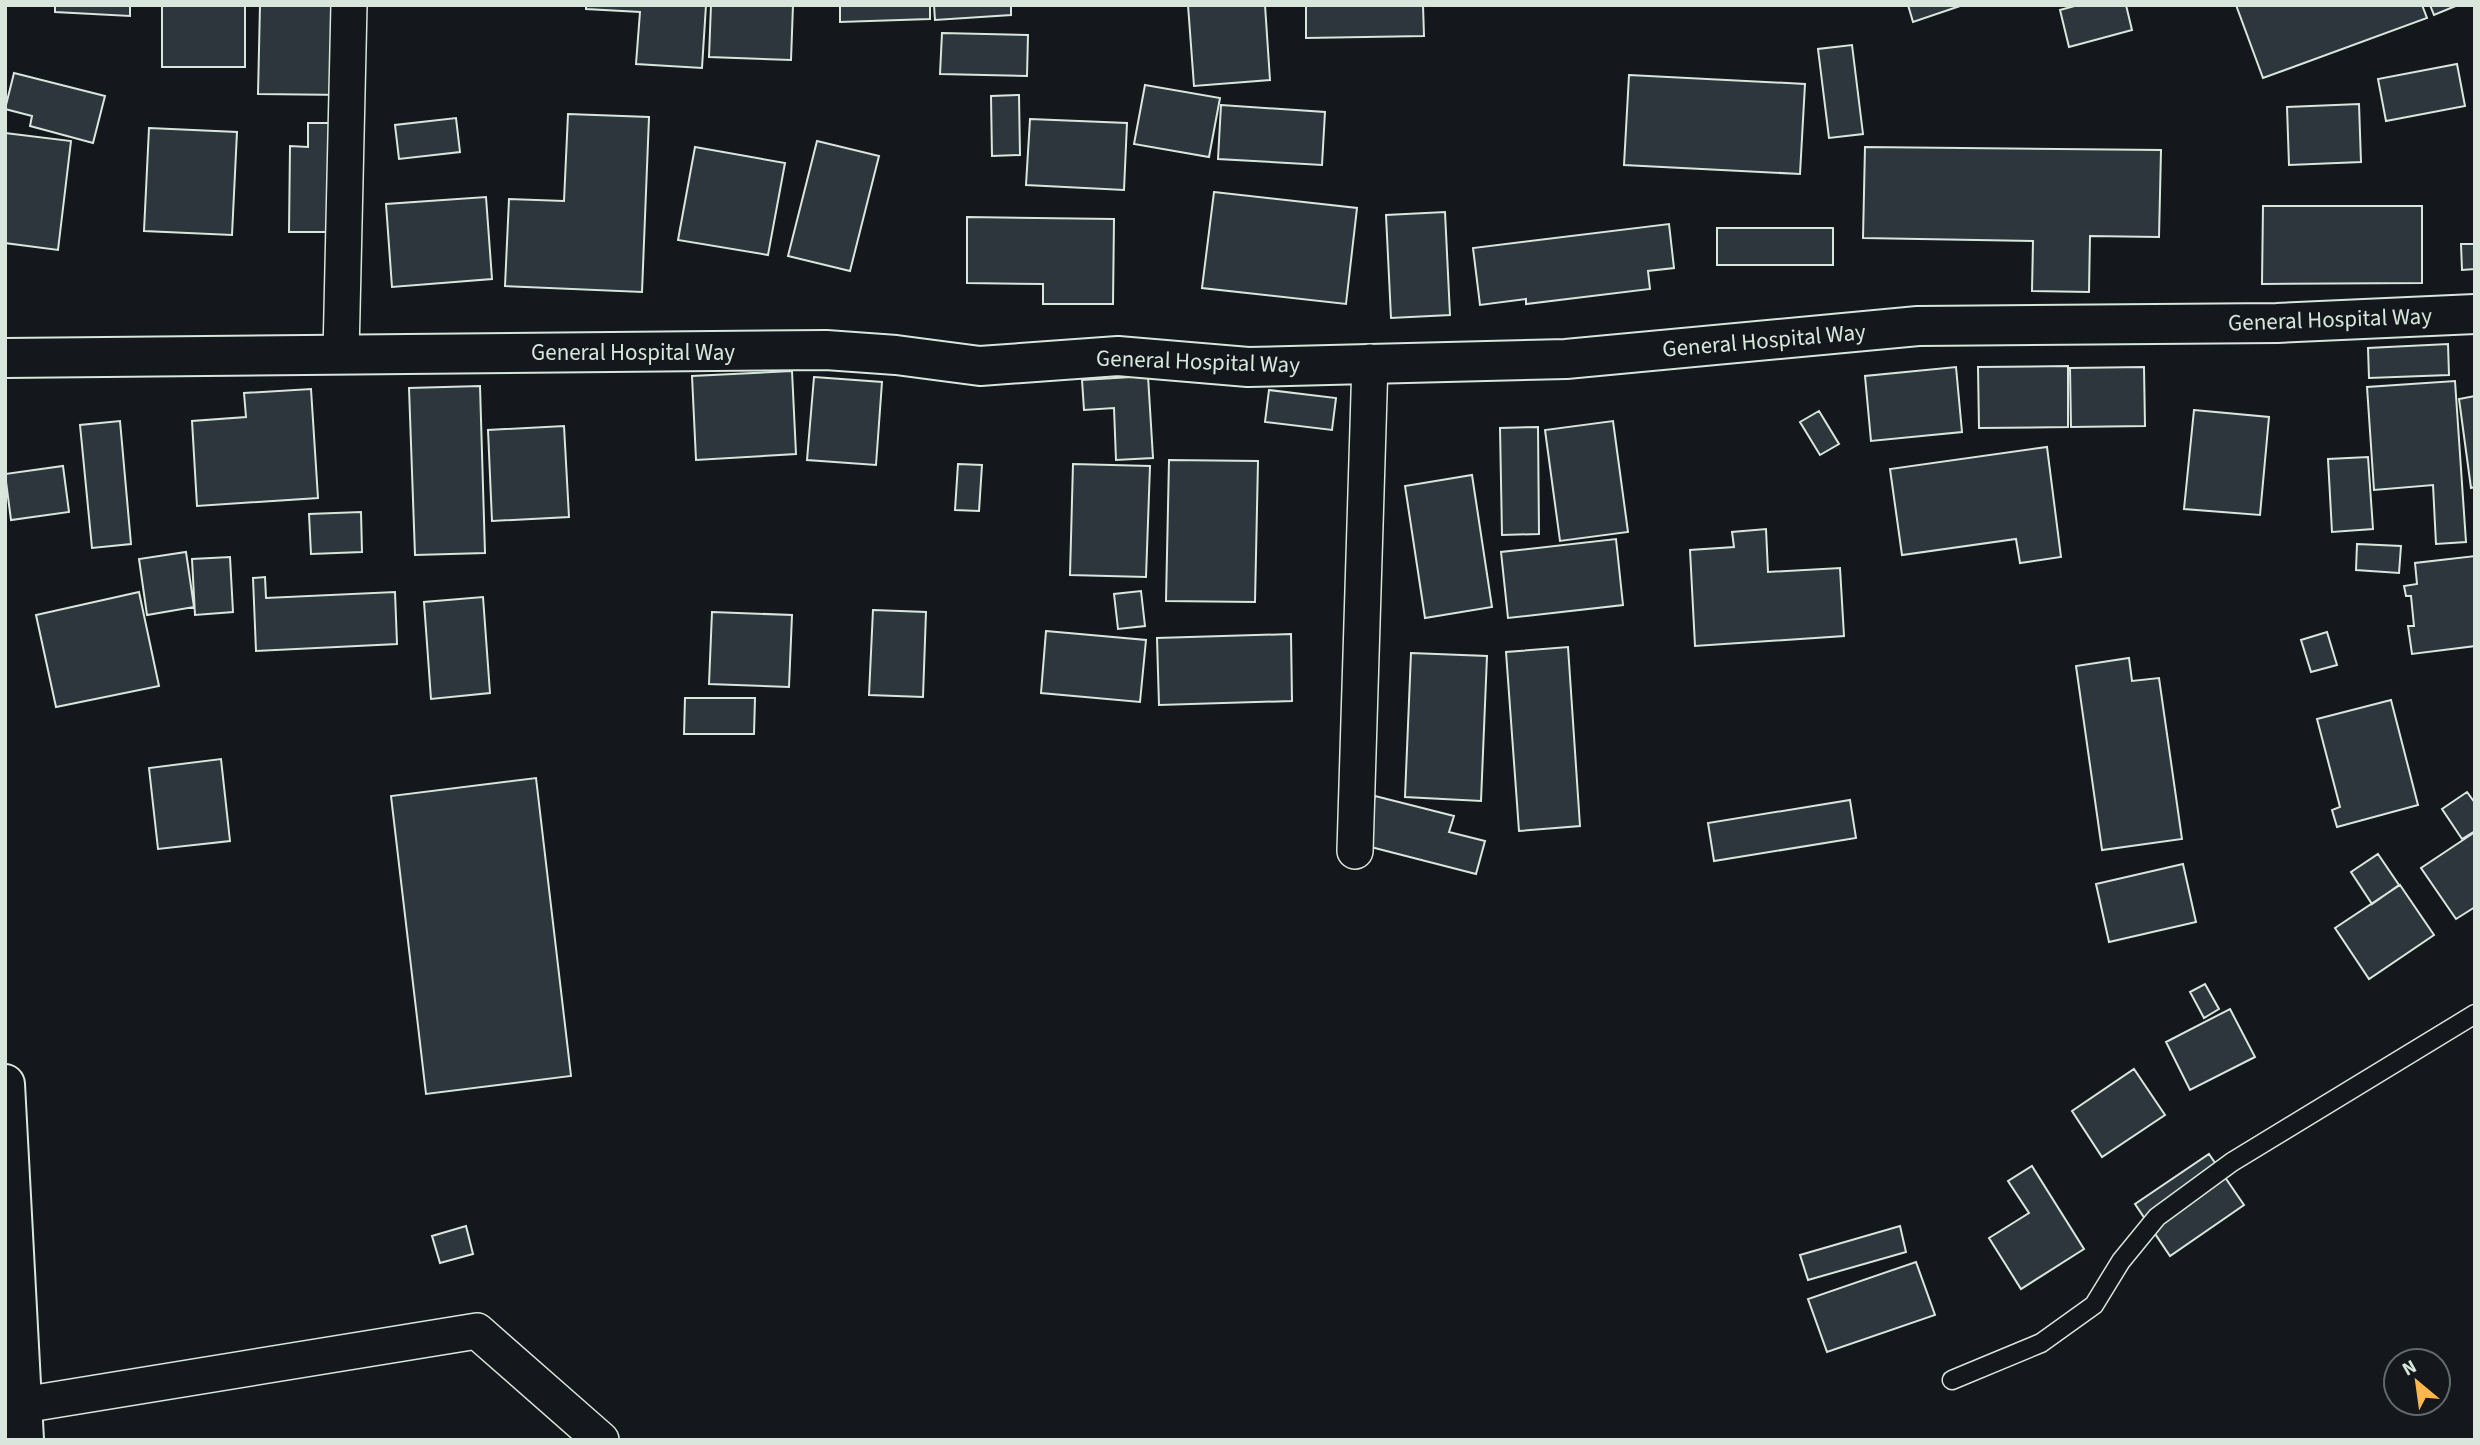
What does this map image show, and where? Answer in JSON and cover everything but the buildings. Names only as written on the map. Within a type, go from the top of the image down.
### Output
[{"type":"main road","name":"General Hospital Way","points":[[5,358],[826,350],[896,355],[980,366],[1118,356],[1248,367],[1566,359],[1918,326],[2277,323],[2475,314]]},
{"type":"main road","points":[[5,1084],[24,1422]]},
{"type":"street","points":[[341,354],[349,5]]},
{"type":"street","points":[[1355,851],[1370,362]]},
{"type":"street","points":[[24,1422],[477,1331],[601,1440]]},
{"type":"lane","points":[[1952,1380],[2041,1343],[2094,1305],[2121,1261],[2157,1217],[2232,1162],[2475,1014]]}]
